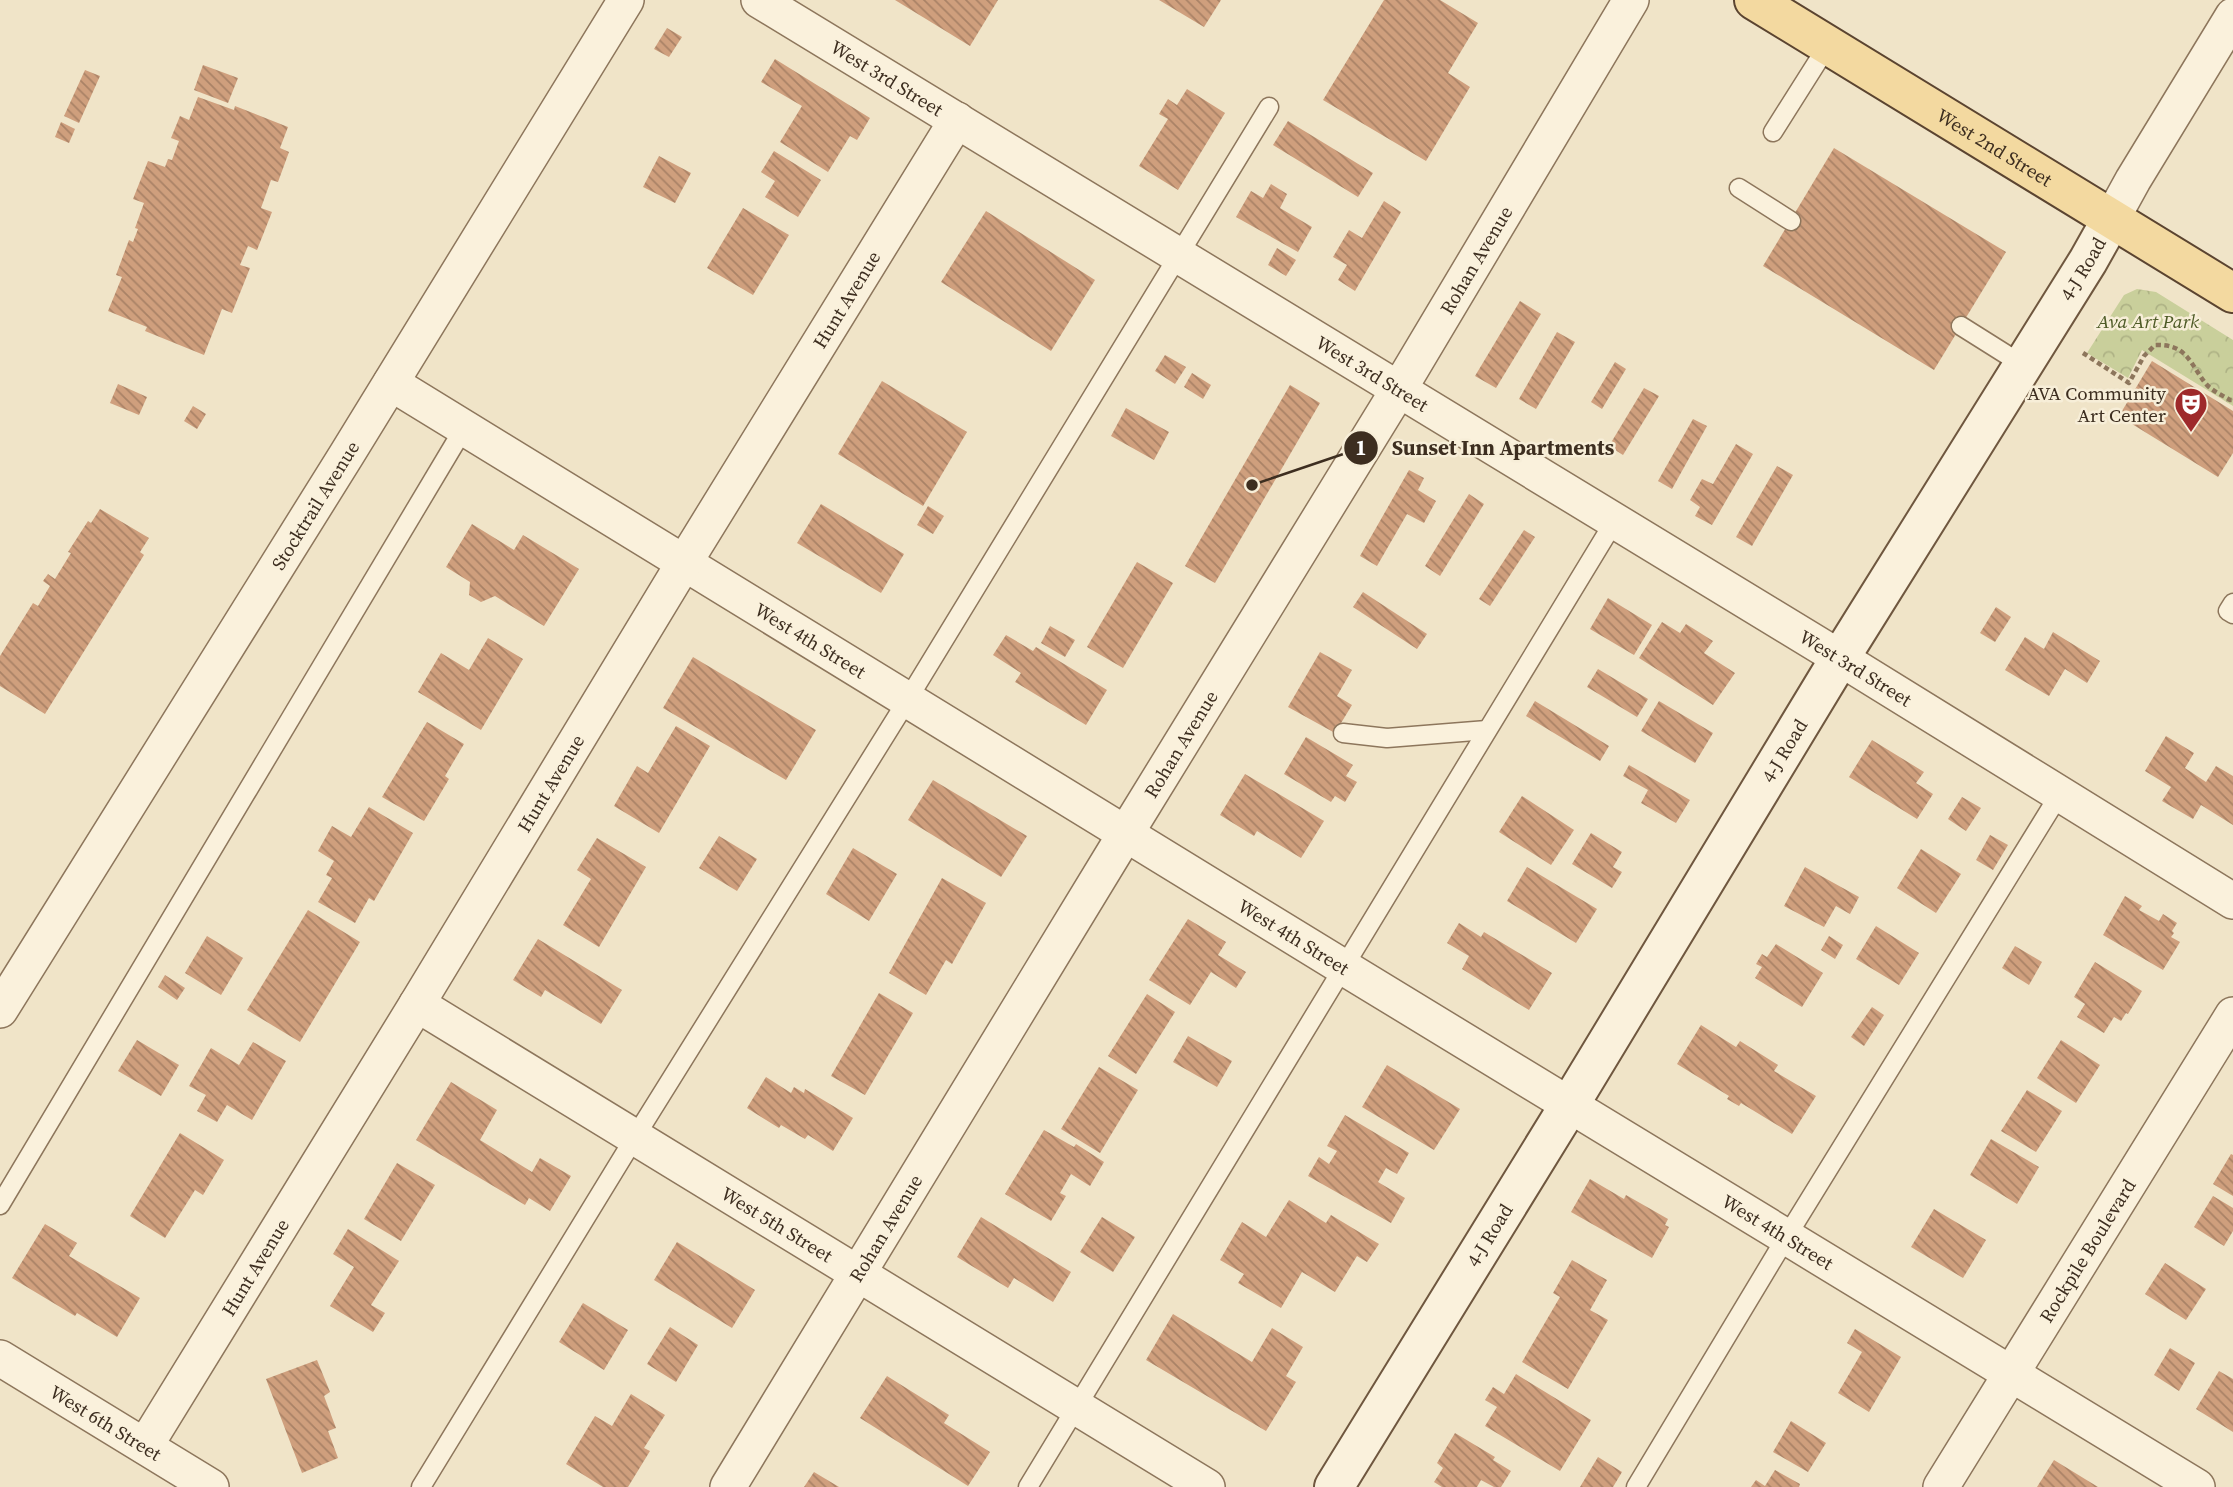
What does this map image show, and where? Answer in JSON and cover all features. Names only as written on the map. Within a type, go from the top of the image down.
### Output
[{"type":"main road","name":"West 2nd Street","points":[[1754,0],[2233,293]]},
{"type":"main road","name":"4-J Road","points":[[1334,1487],[2111,220]]},
{"type":"street","name":"Stocktrail Avenue","points":[[0,1010],[626,0]]},
{"type":"street","name":"West 3rd Street","points":[[760,0],[1840,658],[2233,901]]},
{"type":"street","name":"Rohan Avenue","points":[[728,1487],[1399,389],[1631,0]]},
{"type":"street","name":"4-J Road","points":[[2111,220],[2233,16]]},
{"type":"street","name":"Hunt Avenue","points":[[145,1446],[957,120]]},
{"type":"street","name":"West 4th Street","points":[[391,383],[2197,1487]]},
{"type":"street","name":"West 5th Street","points":[[418,1004],[1207,1487]]},
{"type":"street","name":"Rockpile Boulevard","points":[[1941,1487],[2233,1015]]},
{"type":"street","name":"West 6th Street","points":[[0,1358],[211,1487]]},
{"type":"lane","points":[[1773,132],[1828,46]]},
{"type":"lane","points":[[421,1487],[908,699],[1269,107]]},
{"type":"lane","points":[[1739,188],[1791,220]]},
{"type":"lane","points":[[1961,326],[2023,365]]},
{"type":"lane","points":[[0,1205],[464,428]]},
{"type":"lane","points":[[1028,1487],[1614,522]]},
{"type":"lane","points":[[2233,603],[2228,611],[2233,614]]},
{"type":"lane","points":[[1343,733],[1387,738],[1487,730]]},
{"type":"lane","points":[[1636,1487],[2059,795]]},
{"type":"path","points":[[2083,354],[2129,383],[2144,356],[2155,345],[2169,344],[2186,354],[2208,387],[2233,400]]},
{"type":"green space","name":"Ava Art Park","points":[[2137,289],[2156,292],[2233,340],[2233,406],[2142,350],[2128,378],[2087,353],[2124,295]]},
{"type":"building","points":[[895,0],[998,0],[970,46]]},
{"type":"building","points":[[1159,0],[1221,0],[1204,27]]},
{"type":"building","points":[[1384,0],[1440,0],[1478,23],[1448,73],[1470,87],[1426,161],[1323,100]]},
{"type":"building","points":[[667,28],[682,37],[669,57],[654,49]]},
{"type":"building","points":[[775,59],[870,118],[857,140],[850,136],[828,172],[780,142],[802,106],[761,82]]},
{"type":"building","points":[[203,65],[238,78],[228,103],[194,90]]},
{"type":"building","points":[[85,70],[100,76],[79,123],[64,116]]},
{"type":"building","points":[[1187,89],[1225,113],[1178,190],[1139,166],[1168,119],[1159,114],[1168,99],[1177,105]]},
{"type":"building","points":[[198,97],[234,110],[235,106],[288,127],[280,148],[289,152],[278,182],[271,180],[261,208],[272,212],[257,250],[248,246],[240,265],[250,268],[232,313],[222,309],[204,355],[145,331],[147,327],[108,311],[122,277],[116,275],[129,240],[133,242],[138,229],[135,228],[144,203],[133,199],[148,161],[165,167],[168,159],[172,160],[179,141],[171,138],[180,116],[189,120]]},
{"type":"building","points":[[1288,121],[1373,173],[1358,197],[1273,145]]},
{"type":"building","points":[[61,122],[75,129],[69,143],[55,137]]},
{"type":"building","points":[[1834,148],[2006,252],[1934,370],[1763,266]]},
{"type":"building","points":[[774,151],[821,180],[798,217],[765,197],[775,181],[761,172]]},
{"type":"building","points":[[659,156],[691,173],[675,203],[643,187]]},
{"type":"building","points":[[1271,184],[1287,194],[1280,208],[1312,227],[1298,252],[1236,217],[1251,191],[1263,198]]},
{"type":"building","points":[[1384,201],[1401,212],[1355,291],[1338,280],[1347,265],[1333,257],[1349,230],[1362,238]]},
{"type":"building","points":[[743,208],[789,235],[753,295],[707,268]]},
{"type":"building","points":[[986,211],[1095,280],[1051,351],[941,282]]},
{"type":"building","points":[[1277,248],[1296,260],[1286,276],[1268,265]]},
{"type":"building","points":[[1520,301],[1541,314],[1496,388],[1475,376]]},
{"type":"building","points":[[1557,332],[1575,342],[1536,409],[1519,399]]},
{"type":"building","points":[[1165,355],[1186,367],[1175,384],[1155,371]]},
{"type":"building","name":"AVA Community Art Center","points":[[2152,361],[2233,411],[2233,453],[2218,477],[2119,416]]},
{"type":"building","points":[[1615,362],[1626,369],[1602,409],[1591,402]]},
{"type":"building","points":[[1192,373],[1211,385],[1203,399],[1184,387]]},
{"type":"building","points":[[882,381],[967,432],[923,506],[838,454]]},
{"type":"building","points":[[118,384],[147,397],[139,415],[110,403]]},
{"type":"building","points":[[1290,385],[1320,403],[1215,583],[1185,566]]},
{"type":"building","points":[[1644,388],[1659,396],[1623,455],[1609,446]]},
{"type":"building","points":[[193,406],[206,414],[197,429],[184,421]]},
{"type":"building","points":[[1126,408],[1169,432],[1154,460],[1111,436]]},
{"type":"building","points":[[1693,419],[1707,426],[1672,489],[1658,481]]},
{"type":"building","points":[[1736,444],[1753,454],[1712,525],[1695,516],[1700,507],[1690,500],[1702,479],[1713,484]]},
{"type":"building","points":[[1777,466],[1793,475],[1752,546],[1736,537]]},
{"type":"building","points":[[1409,470],[1424,478],[1418,490],[1436,501],[1424,523],[1407,514],[1377,566],[1360,556]]},
{"type":"building","points":[[1469,494],[1484,504],[1440,576],[1425,566]]},
{"type":"building","points":[[821,504],[904,554],[881,593],[797,543]]},
{"type":"building","points":[[928,506],[944,516],[933,534],[917,525]]},
{"type":"building","points":[[100,509],[149,538],[140,552],[144,555],[45,714],[0,686],[0,656],[33,603],[38,606],[50,586],[43,581],[48,574],[55,579],[71,553],[68,552],[88,521],[91,523]]},
{"type":"building","points":[[472,524],[514,550],[523,535],[579,569],[544,626],[495,596],[481,602],[469,595],[470,582],[446,567]]},
{"type":"building","points":[[1524,530],[1535,537],[1490,606],[1479,599]]},
{"type":"building","points":[[1137,562],[1173,583],[1123,668],[1087,647]]},
{"type":"building","points":[[1363,592],[1427,634],[1417,649],[1353,607]]},
{"type":"building","points":[[1608,598],[1652,625],[1634,655],[1590,629]]},
{"type":"building","points":[[1996,607],[2011,617],[1995,642],[1980,633]]},
{"type":"building","points":[[1662,622],[1680,633],[1686,624],[1713,641],[1704,653],[1735,673],[1713,705],[1639,658]]},
{"type":"building","points":[[1050,626],[1075,640],[1065,657],[1041,643]]},
{"type":"building","points":[[2053,632],[2100,661],[2087,683],[2065,669],[2049,696],[2005,670],[2025,637],[2044,649]]},
{"type":"building","points":[[1006,635],[1033,651],[1036,647],[1107,690],[1086,725],[1015,682],[1021,673],[993,655]]},
{"type":"building","points":[[488,638],[523,659],[481,730],[418,692],[441,653],[469,670]]},
{"type":"building","points":[[1320,652],[1352,670],[1337,696],[1352,705],[1335,733],[1288,707]]},
{"type":"building","points":[[693,657],[816,730],[786,780],[663,708]]},
{"type":"building","points":[[1598,669],[1648,699],[1637,717],[1587,687]]},
{"type":"building","points":[[1535,701],[1609,746],[1600,761],[1526,716]]},
{"type":"building","points":[[1659,701],[1713,733],[1695,763],[1641,731]]},
{"type":"building","points":[[427,722],[464,744],[445,776],[449,779],[424,821],[382,797]]},
{"type":"building","points":[[676,726],[710,746],[659,833],[614,806],[637,766],[648,773]]},
{"type":"building","points":[[2166,736],[2194,753],[2185,768],[2206,782],[2216,766],[2233,776],[2233,825],[2201,805],[2193,819],[2162,801],[2171,787],[2145,771]]},
{"type":"building","points":[[1306,737],[1353,765],[1346,776],[1357,782],[1345,802],[1335,796],[1331,802],[1284,774]]},
{"type":"building","points":[[1872,740],[1924,772],[1916,783],[1933,794],[1917,819],[1849,777]]},
{"type":"building","points":[[1629,765],[1690,800],[1676,823],[1641,803],[1648,790],[1623,776]]},
{"type":"building","points":[[1245,774],[1324,821],[1301,858],[1257,831],[1254,836],[1220,815]]},
{"type":"building","points":[[933,780],[1027,836],[1001,877],[908,820]]},
{"type":"building","points":[[1522,796],[1574,830],[1551,865],[1499,832]]},
{"type":"building","points":[[1962,797],[1981,808],[1966,831],[1948,819]]},
{"type":"building","points":[[369,807],[413,833],[374,901],[369,898],[355,923],[318,902],[332,878],[326,875],[334,861],[318,851],[332,826],[351,837]]},
{"type":"building","points":[[1591,833],[1622,852],[1613,867],[1622,872],[1612,888],[1572,864]]},
{"type":"building","points":[[1990,835],[2008,845],[1993,870],[1976,860]]},
{"type":"building","points":[[719,836],[757,859],[737,891],[699,868]]},
{"type":"building","points":[[597,838],[646,867],[599,947],[563,925],[591,879],[577,870]]},
{"type":"building","points":[[853,848],[897,874],[869,921],[826,894]]},
{"type":"building","points":[[1921,849],[1961,874],[1936,913],[1897,888]]},
{"type":"building","points":[[1527,867],[1597,909],[1576,943],[1507,901]]},
{"type":"building","points":[[1805,867],[1859,897],[1850,914],[1836,906],[1824,927],[1784,906]]},
{"type":"building","points":[[942,878],[986,903],[952,964],[946,960],[926,995],[889,973]]},
{"type":"building","points":[[2125,896],[2142,906],[2139,910],[2159,921],[2163,914],[2177,923],[2171,937],[2180,942],[2163,970],[2103,935]]},
{"type":"building","points":[[308,910],[360,942],[300,1042],[247,1010]]},
{"type":"building","points":[[1188,919],[1226,942],[1218,955],[1246,972],[1236,988],[1211,972],[1190,1005],[1149,980]]},
{"type":"building","points":[[1459,923],[1481,937],[1484,932],[1552,973],[1529,1010],[1462,969],[1469,956],[1447,943]]},
{"type":"building","points":[[1876,926],[1919,953],[1899,985],[1856,959]]},
{"type":"building","points":[[207,936],[243,958],[221,995],[185,973]]},
{"type":"building","points":[[1829,936],[1843,945],[1835,959],[1821,950]]},
{"type":"building","points":[[538,939],[622,990],[601,1024],[545,990],[541,997],[513,980]]},
{"type":"building","points":[[1776,944],[1823,973],[1802,1007],[1755,978],[1762,967],[1756,964],[1762,954],[1767,957]]},
{"type":"building","points":[[2015,946],[2042,962],[2029,985],[2002,968]]},
{"type":"building","points":[[2095,962],[2142,991],[2128,1014],[2126,1013],[2121,1021],[2114,1017],[2104,1033],[2077,1017],[2085,1004],[2074,997]]},
{"type":"building","points":[[165,975],[185,988],[177,1000],[158,987]]},
{"type":"building","points":[[879,993],[913,1013],[865,1095],[831,1076]]},
{"type":"building","points":[[1147,994],[1175,1012],[1136,1074],[1108,1056]]},
{"type":"building","points":[[1872,1007],[1884,1015],[1864,1046],[1851,1037]]},
{"type":"building","points":[[1701,1025],[1736,1047],[1740,1041],[1778,1065],[1774,1071],[1816,1096],[1792,1134],[1741,1103],[1739,1106],[1727,1099],[1729,1096],[1677,1064]]},
{"type":"building","points":[[1188,1036],[1232,1061],[1217,1087],[1173,1062]]},
{"type":"building","points":[[137,1040],[179,1065],[161,1096],[118,1071]]},
{"type":"building","points":[[2061,1040],[2100,1065],[2076,1103],[2037,1078]]},
{"type":"building","points":[[253,1042],[286,1061],[252,1120],[227,1105],[217,1122],[197,1111],[206,1095],[189,1086],[211,1048],[239,1065]]},
{"type":"building","points":[[1387,1065],[1460,1109],[1434,1150],[1362,1107]]},
{"type":"building","points":[[1099,1067],[1138,1090],[1100,1153],[1061,1129]]},
{"type":"building","points":[[766,1077],[791,1093],[794,1087],[804,1093],[805,1089],[853,1118],[833,1151],[808,1135],[805,1139],[781,1125],[779,1128],[747,1108]]},
{"type":"building","points":[[451,1082],[497,1110],[480,1140],[532,1172],[540,1158],[571,1176],[550,1211],[529,1198],[525,1205],[416,1140]]},
{"type":"building","points":[[2027,1090],[2062,1111],[2036,1152],[2001,1131]]},
{"type":"building","points":[[1345,1115],[1409,1153],[1397,1174],[1386,1168],[1378,1182],[1405,1198],[1391,1223],[1308,1176],[1319,1157],[1329,1164],[1337,1151],[1327,1146]]},
{"type":"building","points":[[1044,1130],[1074,1147],[1076,1144],[1104,1162],[1090,1186],[1071,1174],[1060,1193],[1066,1196],[1051,1221],[1005,1194]]},
{"type":"building","points":[[180,1133],[224,1160],[203,1195],[195,1190],[165,1238],[130,1216]]},
{"type":"building","points":[[1991,1139],[2039,1167],[2017,1204],[1970,1175]]},
{"type":"building","points":[[2231,1154],[2233,1155],[2233,1196],[2213,1184]]},
{"type":"building","points":[[397,1163],[435,1185],[401,1241],[364,1219]]},
{"type":"building","points":[[1590,1179],[1624,1199],[1626,1195],[1668,1219],[1665,1225],[1669,1227],[1652,1258],[1571,1212]]},
{"type":"building","points":[[2213,1196],[2233,1208],[2233,1231],[2224,1246],[2194,1227]]},
{"type":"building","points":[[1289,1200],[1326,1223],[1331,1215],[1379,1244],[1367,1262],[1357,1256],[1335,1292],[1302,1272],[1281,1308],[1238,1283],[1244,1274],[1220,1260],[1242,1222],[1266,1237]]},
{"type":"building","points":[[1934,1209],[1986,1240],[1963,1278],[1911,1247]]},
{"type":"building","points":[[981,1217],[1071,1272],[1053,1302],[1014,1278],[1008,1288],[957,1257]]},
{"type":"building","points":[[1102,1217],[1135,1237],[1113,1272],[1080,1252]]},
{"type":"building","points":[[45,1224],[77,1243],[69,1256],[140,1298],[117,1337],[77,1313],[75,1316],[12,1278]]},
{"type":"building","points":[[348,1229],[399,1261],[371,1305],[385,1313],[373,1332],[330,1306],[354,1267],[333,1254]]},
{"type":"building","points":[[677,1242],[755,1290],[732,1328],[654,1280]]},
{"type":"building","points":[[1572,1260],[1607,1280],[1590,1310],[1608,1320],[1568,1389],[1522,1362],[1560,1297],[1553,1293]]},
{"type":"building","points":[[2165,1263],[2206,1289],[2186,1320],[2145,1294]]},
{"type":"building","points":[[583,1303],[628,1330],[604,1370],[559,1342]]},
{"type":"building","points":[[1173,1314],[1252,1362],[1272,1328],[1303,1347],[1286,1376],[1296,1382],[1266,1431],[1146,1360]]},
{"type":"building","points":[[670,1327],[698,1345],[676,1382],[647,1364]]},
{"type":"building","points":[[1855,1329],[1901,1357],[1869,1412],[1838,1393],[1862,1352],[1847,1343]]},
{"type":"building","points":[[2170,1348],[2195,1363],[2179,1391],[2154,1375]]},
{"type":"building","points":[[317,1360],[330,1392],[324,1396],[336,1428],[328,1431],[338,1458],[302,1473],[266,1379]]},
{"type":"building","points":[[2219,1371],[2233,1379],[2233,1432],[2196,1409]]},
{"type":"building","points":[[1516,1374],[1591,1420],[1560,1471],[1485,1426],[1497,1407],[1485,1400],[1493,1387],[1504,1394]]},
{"type":"building","points":[[887,1376],[949,1415],[944,1423],[990,1452],[968,1486],[860,1418]]},
{"type":"building","points":[[631,1394],[665,1415],[644,1448],[650,1451],[628,1487],[603,1487],[566,1464],[595,1416],[612,1426]]},
{"type":"building","points":[[1791,1421],[1826,1443],[1808,1472],[1773,1452]]},
{"type":"building","points":[[1455,1433],[1495,1457],[1493,1460],[1511,1471],[1501,1487],[1494,1487],[1481,1480],[1477,1487],[1442,1487],[1434,1482],[1443,1468],[1437,1463]]},
{"type":"building","points":[[1598,1457],[1622,1472],[1613,1487],[1580,1487]]},
{"type":"building","points":[[2054,1460],[2098,1487],[2037,1487]]},
{"type":"building","points":[[1775,1470],[1800,1484],[1799,1487],[1751,1487],[1756,1480],[1765,1486]]},
{"type":"building","points":[[814,1472],[839,1487],[804,1487]]},
{"type":"place","name":"AVA Community Art Center","points":[[2191,434]]},
{"type":"place","name":"Sunset Inn Apartments","points":[[1252,485]]}]
